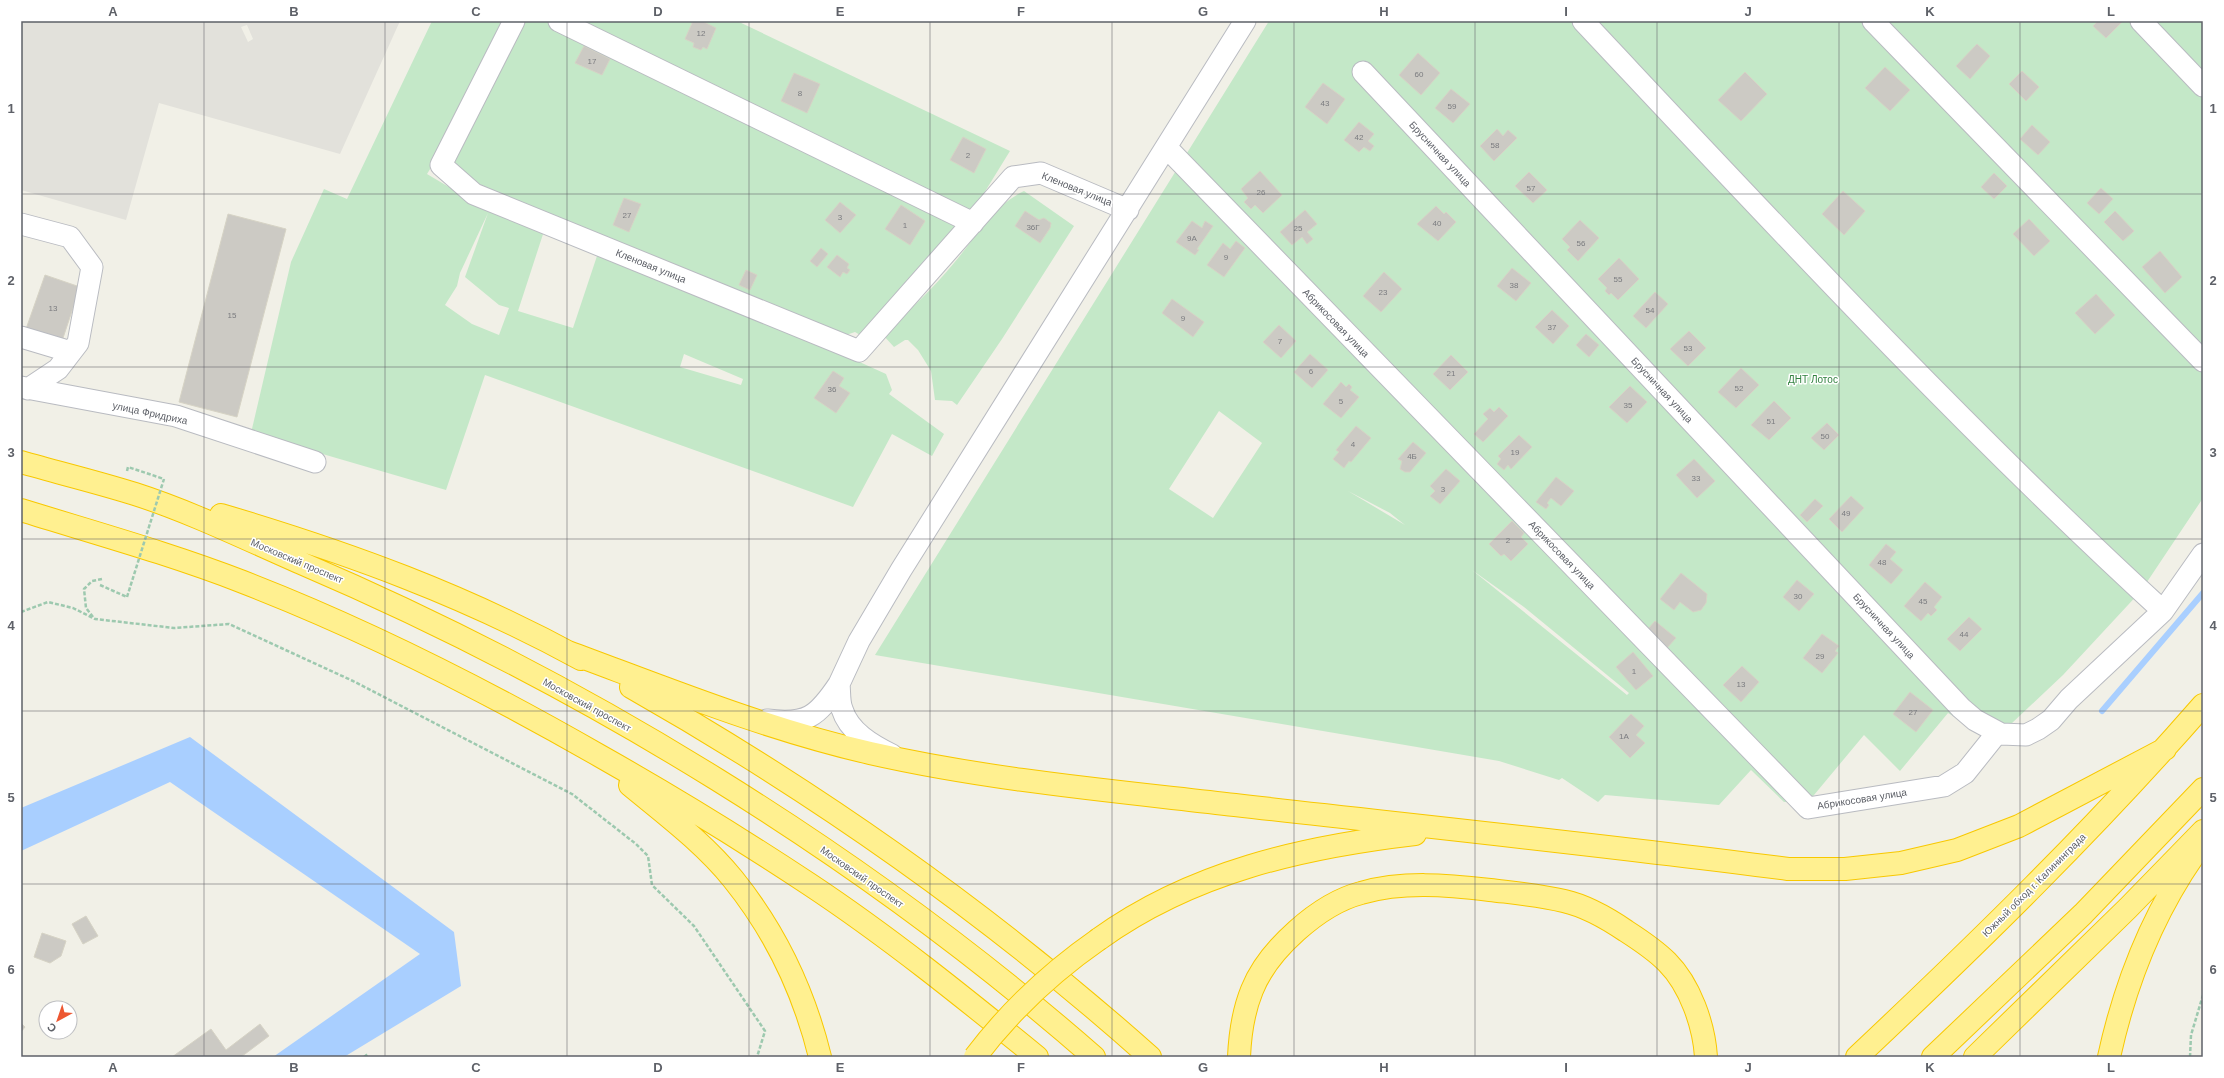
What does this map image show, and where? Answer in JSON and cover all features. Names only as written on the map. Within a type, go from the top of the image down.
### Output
[{"type":"highway","name":"Московский проспект","points":[[21,462],[136,494],[379,596],[498,656],[668,750],[773,816],[921,919],[1007,985],[1094,1057]]},
{"type":"highway","points":[[136,494],[198,509],[266,529],[403,575],[504,619],[568,652],[684,718],[834,812],[935,883],[1024,952],[1150,1057]]},
{"type":"highway","points":[[21,510],[182,560],[256,587],[429,663],[561,732],[682,802],[810,885],[941,980],[1037,1057]]},
{"type":"highway","points":[[568,652],[745,718],[814,739],[899,759],[992,775],[1154,796],[1788,869],[1845,869],[1901,863],[1957,850],[2019,826],[2165,749]]},
{"type":"highway","name":"Южный обход г. Калининграда","points":[[1857,1057],[1953,967],[2041,880],[2165,749],[2203,705]]},
{"type":"highway","points":[[561,732],[666,814],[700,845],[732,878],[760,916],[782,953],[803,1001],[820,1057]]},
{"type":"highway","points":[[1933,1057],[2083,914],[2203,789]]},
{"type":"highway","points":[[975,1057],[1012,1014],[1040,986],[1074,956],[1099,938],[1152,906],[1205,881],[1258,862],[1310,849],[1380,838],[1454,830]]},
{"type":"highway","points":[[1975,1057],[2116,919],[2203,831]]},
{"type":"highway","points":[[2109,1057],[2117,1021],[2143,947],[2158,913],[2179,877],[2203,842]]},
{"type":"highway","points":[[1239,1057],[1244,1012],[1253,989],[1264,969],[1295,933],[1313,917],[1333,904],[1359,893],[1388,887],[1417,885],[1454,886],[1528,894],[1565,901],[1600,914],[1644,943],[1667,963],[1680,979],[1691,999],[1700,1025],[1706,1057]]},
{"type":"street","name":"Кленовая улица","points":[[514,21],[441,165],[474,194],[859,350],[1013,177],[1041,173],[1128,210]]},
{"type":"street","points":[[559,21],[973,223]]},
{"type":"street","points":[[745,718],[787,722],[807,718],[824,706],[839,684],[859,641],[900,570],[1167,148],[1245,21]]},
{"type":"street","points":[[1583,21],[2008,466],[2163,611]]},
{"type":"street","points":[[1873,21],[2203,361]]},
{"type":"street","points":[[2141,21],[2203,86]]},
{"type":"street","name":"Брусничная улица","points":[[1362,72],[1961,708],[1974,720],[1997,733]]},
{"type":"street","name":"Абрикосовая улица","points":[[1167,148],[1808,808],[1944,786],[1965,773],[1997,733]]},
{"type":"street","points":[[21,224],[70,237],[92,267],[78,343],[58,369],[24,388]]},
{"type":"street","points":[[21,337],[71,352]]},
{"type":"street","name":"улица Фридриха","points":[[24,388],[176,416],[315,462]]},
{"type":"street","points":[[1997,733],[2014,736],[2026,735],[2045,724],[2163,611],[2203,554]]},
{"type":"street","points":[[839,684],[842,710],[855,730],[872,745],[899,759]]},
{"type":"path","points":[[100,585],[127,597],[164,479],[128,467]]},
{"type":"path","points":[[95,619],[86,608],[84,589],[92,581],[102,579]]},
{"type":"path","points":[[21,612],[48,602],[73,608],[95,619],[174,628],[229,624],[353,681],[572,794],[636,844],[648,856],[652,885],[694,926],[766,1031],[757,1057]]},
{"type":"path","points":[[2190,1057],[2190,1035],[2203,995]]},
{"type":"path","points":[[364,1057],[368,1054]]},
{"type":"shaded area","points":[[21,21],[400,21],[340,154],[159,103],[126,220],[21,190]],"holes":[[[247,25],[253,39],[248,42],[241,27]]]},
{"type":"green space","points":[[432,21],[507,21],[459,122],[427,174],[459,193],[545,228],[518,311],[573,328],[599,250],[710,294],[886,374],[892,390],[889,394],[944,434],[932,456],[892,434],[853,507],[485,375],[446,490],[251,433],[291,262],[324,189],[347,199]],"holes":[[[488,213],[465,277],[499,305],[509,308],[499,335],[472,324],[445,305],[457,286],[460,273]],[[684,354],[743,379],[741,385],[680,367]]]},
{"type":"green space","points":[[519,21],[552,21],[957,222],[961,231],[860,335],[855,332],[837,338],[496,197],[451,167]]},
{"type":"green space","points":[[576,21],[737,21],[1010,151],[973,211],[960,210]]},
{"type":"green space","name":"ДНТ Лотос","points":[[1269,21],[2203,21],[2203,498],[2141,591],[2063,675],[1994,740],[1948,713],[1900,771],[1864,735],[1809,801],[1784,802],[1751,770],[1719,805],[1605,795],[1598,802],[1562,778],[1559,780],[1499,761],[875,655]],"holes":[[[1219,411],[1262,443],[1213,518],[1169,489]],[[1348,491],[1390,513],[1405,525]],[[1472,570],[1524,607],[1629,693],[1627,695]]]},
{"type":"green space","points":[[1024,191],[1074,226],[1002,339],[957,405],[952,401],[935,400],[931,371],[918,350],[908,340],[905,340],[894,347],[883,335],[937,282],[993,214],[1002,205]]},
{"type":"water","points":[[190,737],[454,932],[461,986],[344,1057],[273,1057],[420,954],[170,782],[21,851],[21,808]]},
{"type":"building","points":[[693,21],[702,21],[716,28],[707,49],[703,47],[701,50],[693,47],[694,43],[685,39]]},
{"type":"building","points":[[2098,21],[2123,21],[2106,38],[2093,26]]},
{"type":"building","points":[[1977,44],[1990,56],[1970,79],[1956,66]]},
{"type":"building","points":[[584,46],[610,59],[602,75],[575,63]]},
{"type":"building","points":[[1418,53],[1440,73],[1421,95],[1399,75]]},
{"type":"building","points":[[1885,67],[1910,90],[1890,111],[1865,88]]},
{"type":"building","points":[[2022,71],[2039,87],[2026,101],[2009,84]]},
{"type":"building","points":[[1745,72],[1767,94],[1741,121],[1718,100]]},
{"type":"building","points":[[794,73],[820,84],[807,113],[781,101]]},
{"type":"building","points":[[1323,83],[1345,99],[1327,124],[1305,107]]},
{"type":"building","points":[[1451,89],[1470,104],[1453,123],[1435,108]]},
{"type":"building","points":[[1359,122],[1374,134],[1368,141],[1374,146],[1370,151],[1364,147],[1359,152],[1344,140]]},
{"type":"building","points":[[2032,125],[2050,142],[2038,155],[2020,139]]},
{"type":"building","points":[[1497,129],[1503,136],[1508,130],[1517,138],[1494,161],[1480,146]]},
{"type":"building","points":[[963,137],[986,149],[974,173],[950,160]]},
{"type":"building","points":[[1260,171],[1282,195],[1263,213],[1255,205],[1251,209],[1244,202],[1248,198],[1241,189]]},
{"type":"building","points":[[1529,172],[1547,190],[1533,203],[1515,186]]},
{"type":"building","points":[[1994,173],[2007,186],[1994,199],[1981,187]]},
{"type":"building","points":[[2101,188],[2113,199],[2099,214],[2087,203]]},
{"type":"building","points":[[1843,191],[1865,211],[1844,235],[1822,214]]},
{"type":"building","points":[[624,198],[641,204],[629,232],[613,225]]},
{"type":"building","points":[[840,202],[856,215],[840,233],[825,220]]},
{"type":"building","points":[[901,205],[925,221],[910,245],[885,229]]},
{"type":"building","points":[[1436,206],[1444,214],[1446,212],[1456,222],[1438,241],[1417,224]]},
{"type":"building","points":[[1305,210],[1317,224],[1307,232],[1313,239],[1307,244],[1302,237],[1292,245],[1280,232]]},
{"type":"building","points":[[1025,211],[1039,220],[1044,218],[1051,223],[1050,228],[1040,243],[1015,226]]},
{"type":"building","points":[[2115,211],[2134,231],[2123,241],[2104,222]]},
{"type":"building","points":[[228,214],[286,229],[237,417],[179,402]]},
{"type":"building","points":[[2029,219],[2050,241],[2034,256],[2013,234]]},
{"type":"building","points":[[1580,220],[1599,238],[1578,261],[1567,250],[1570,247],[1562,239]]},
{"type":"building","points":[[1192,221],[1202,228],[1205,221],[1213,226],[1197,249],[1199,250],[1195,255],[1176,242]]},
{"type":"building","points":[[1236,241],[1245,248],[1224,277],[1207,265],[1223,243],[1230,249]]},
{"type":"building","points":[[821,248],[828,254],[817,267],[810,261]]},
{"type":"building","points":[[2160,251],[2182,277],[2165,293],[2142,267]]},
{"type":"building","points":[[837,255],[849,264],[847,268],[850,270],[847,274],[843,272],[840,277],[827,267]]},
{"type":"building","points":[[1619,258],[1639,279],[1618,300],[1611,293],[1609,295],[1605,291],[1607,288],[1598,279]]},
{"type":"building","points":[[1512,268],[1531,283],[1516,301],[1497,286]]},
{"type":"building","points":[[746,270],[757,275],[750,290],[739,285]]},
{"type":"building","points":[[1384,272],[1402,289],[1381,312],[1363,296]]},
{"type":"building","points":[[45,275],[80,287],[62,341],[26,329]]},
{"type":"building","points":[[1655,292],[1668,304],[1646,328],[1633,316]]},
{"type":"building","points":[[2096,294],[2115,315],[2095,334],[2075,313]]},
{"type":"building","points":[[1172,299],[1204,322],[1193,337],[1162,313]]},
{"type":"building","points":[[1552,310],[1569,326],[1553,344],[1535,327]]},
{"type":"building","points":[[1279,325],[1296,341],[1281,358],[1263,342]]},
{"type":"building","points":[[1689,331],[1706,348],[1688,366],[1670,349]]},
{"type":"building","points":[[1586,334],[1599,345],[1589,357],[1576,345]]},
{"type":"building","points":[[1310,354],[1328,370],[1312,388],[1294,372]]},
{"type":"building","points":[[1451,355],[1468,372],[1450,390],[1433,374]]},
{"type":"building","points":[[1741,368],[1759,385],[1736,408],[1718,392]]},
{"type":"building","points":[[833,371],[844,378],[839,386],[850,393],[836,413],[814,398]]},
{"type":"building","points":[[1341,382],[1346,387],[1349,384],[1352,387],[1350,390],[1359,397],[1341,418],[1323,404]]},
{"type":"building","points":[[1630,386],[1647,402],[1627,423],[1609,407]]},
{"type":"building","points":[[1774,401],[1791,418],[1769,440],[1751,425]]},
{"type":"building","points":[[1499,407],[1508,416],[1483,442],[1474,434],[1488,419],[1483,414],[1490,408],[1494,412]]},
{"type":"building","points":[[1827,423],[1839,435],[1824,450],[1811,438]]},
{"type":"building","points":[[1356,426],[1371,438],[1344,468],[1333,459],[1339,452],[1336,450]]},
{"type":"building","points":[[1519,435],[1532,447],[1511,469],[1508,465],[1504,470],[1497,464],[1501,459],[1498,456]]},
{"type":"building","points":[[1413,442],[1426,453],[1410,472],[1405,472],[1400,469],[1402,461],[1398,459]]},
{"type":"building","points":[[1694,459],[1715,481],[1697,498],[1676,475]]},
{"type":"building","points":[[1446,469],[1460,481],[1440,504],[1430,496],[1435,491],[1430,486]]},
{"type":"building","points":[[1556,477],[1574,491],[1561,506],[1551,498],[1547,503],[1549,505],[1546,509],[1536,502]]},
{"type":"building","points":[[1851,496],[1864,508],[1842,532],[1829,519]]},
{"type":"building","points":[[1815,499],[1823,506],[1807,522],[1800,515]]},
{"type":"building","points":[[1512,521],[1524,533],[1521,537],[1528,544],[1511,561],[1504,554],[1501,556],[1489,544]]},
{"type":"building","points":[[1886,544],[1896,552],[1890,559],[1903,570],[1891,584],[1869,565]]},
{"type":"building","points":[[1681,573],[1707,594],[1706,603],[1701,610],[1693,612],[1680,602],[1674,610],[1660,599]]},
{"type":"building","points":[[1797,580],[1814,594],[1799,611],[1783,597]]},
{"type":"building","points":[[1925,582],[1942,597],[1934,607],[1937,610],[1931,616],[1928,613],[1921,621],[1904,606]]},
{"type":"building","points":[[1969,617],[1982,629],[1960,651],[1947,639]]},
{"type":"building","points":[[1655,621],[1676,638],[1666,649],[1648,629]]},
{"type":"building","points":[[1822,634],[1839,646],[1835,651],[1838,653],[1822,673],[1803,658]]},
{"type":"building","points":[[1633,652],[1653,676],[1636,690],[1616,667]]},
{"type":"building","points":[[1742,666],[1759,682],[1741,702],[1723,685]]},
{"type":"building","points":[[1910,692],[1933,710],[1916,732],[1893,714]]},
{"type":"building","points":[[1631,714],[1644,726],[1636,735],[1645,743],[1630,758],[1609,737]]},
{"type":"building","points":[[86,916],[98,936],[83,944],[72,924]]},
{"type":"building","points":[[42,933],[66,941],[61,956],[50,963],[34,957]]},
{"type":"building","points":[[21,1023],[25,1027],[21,1032]]},
{"type":"building","points":[[260,1024],[269,1036],[241,1057],[172,1057],[211,1029],[226,1050]]},
{"type":"waterway","points":[[2102,711],[2203,593]]}]
